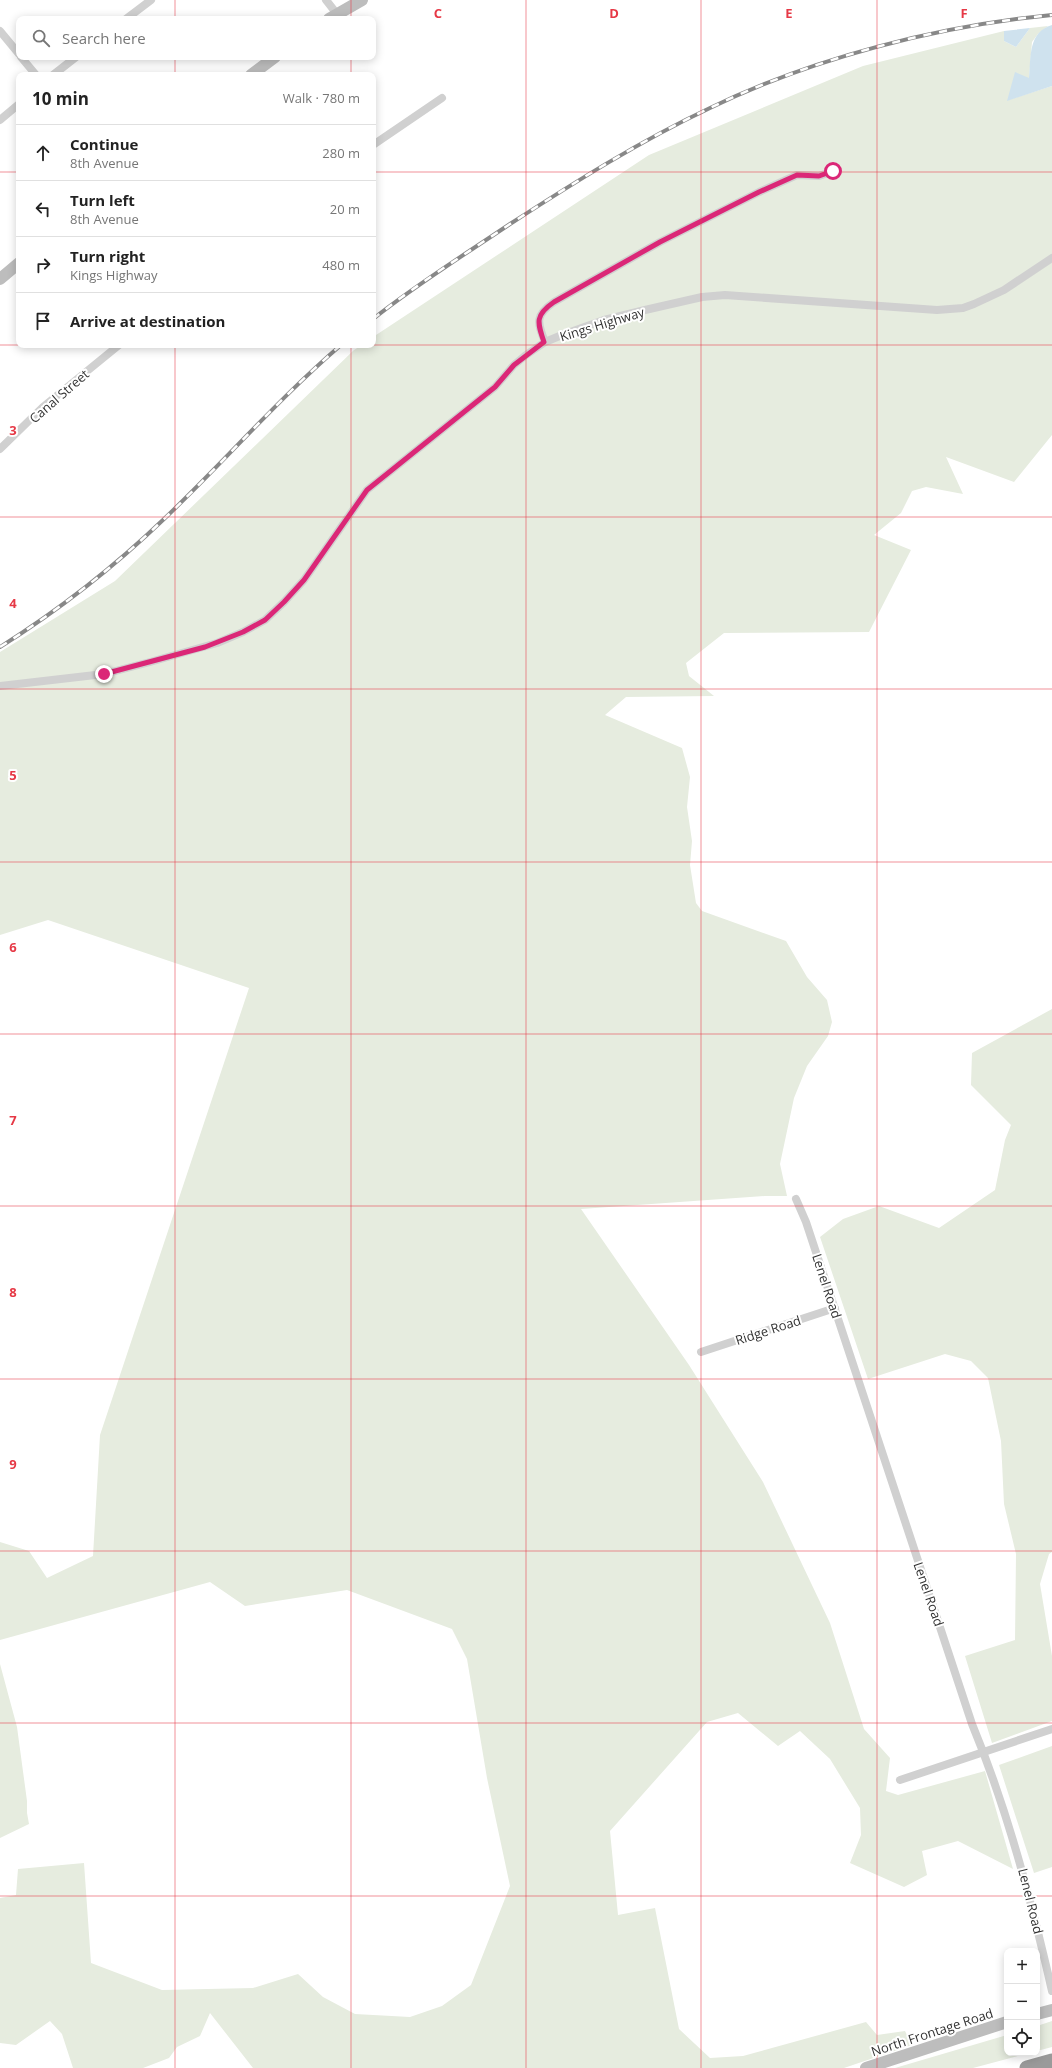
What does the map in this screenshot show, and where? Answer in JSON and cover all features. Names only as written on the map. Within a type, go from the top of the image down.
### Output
[{"type":"highway","points":[[1027,2068],[1052,2061]]},
{"type":"main road","points":[[333,16],[362,0]]},
{"type":"main road","points":[[255,72],[271,60]]},
{"type":"main road","points":[[0,279],[16,266]]},
{"type":"main road","points":[[1040,2013],[1052,2010]]},
{"type":"main road","name":"North Frontage Road","points":[[866,2068],[1004,2023]]},
{"type":"street","points":[[130,16],[151,0]]},
{"type":"street","points":[[326,0],[333,16]]},
{"type":"street","points":[[0,31],[16,50]]},
{"type":"street","points":[[24,60],[34,72]]},
{"type":"street","points":[[57,72],[72,60]]},
{"type":"street","points":[[376,143],[442,98]]},
{"type":"street","points":[[0,120],[16,107]]},
{"type":"street","points":[[544,342],[540,330],[539,318],[542,312],[554,302],[660,242],[759,192],[797,175],[819,176],[833,171]]},
{"type":"street","name":"Kings Highway","points":[[0,686],[104,674],[217,643],[243,632],[265,620],[304,580],[367,490],[495,387],[514,365],[544,342],[604,320],[683,301],[725,295],[932,310],[963,308],[1004,290],[1052,258]]},
{"type":"street","name":"Canal Street","points":[[0,449],[43,407],[115,348]]},
{"type":"street","name":"Lenel Road","points":[[796,1199],[806,1222],[835,1308],[972,1724],[994,1778],[1019,1858],[1052,1992]]},
{"type":"street","name":"Ridge Road","points":[[701,1352],[835,1308]]},
{"type":"street","points":[[900,1780],[1052,1728]]},
{"type":"shaded area","points":[[1048,26],[1038,34],[1032,42],[1029,78],[1008,100],[1052,86],[1052,435],[1014,482],[946,457],[963,494],[926,487],[912,491],[901,513],[874,535],[911,550],[869,632],[724,633],[686,663],[689,676],[714,696],[626,697],[605,715],[682,748],[690,777],[687,807],[692,841],[690,865],[696,903],[702,911],[786,941],[807,977],[827,1000],[832,1022],[828,1036],[807,1066],[794,1098],[780,1164],[787,1196],[765,1196],[581,1209],[689,1365],[763,1482],[830,1623],[864,1729],[890,1758],[886,1791],[898,1795],[985,1771],[1013,1869],[958,1841],[922,1851],[927,1875],[904,1887],[850,1863],[861,1835],[860,1808],[830,1759],[800,1731],[778,1746],[738,1713],[707,1722],[610,1831],[618,1915],[655,1908],[679,2029],[710,2058],[743,2056],[866,2022],[877,2035],[905,2031],[912,2045],[844,2068],[253,2068],[210,2013],[200,2036],[177,2047],[169,2058],[143,2068],[73,2068],[62,2034],[50,2021],[16,2045],[0,2043],[0,1898],[16,1895],[18,1869],[84,1863],[91,1963],[162,1990],[253,1988],[298,1974],[323,1997],[355,2014],[410,2017],[442,2006],[471,1985],[510,1886],[487,1778],[467,1659],[452,1629],[347,1590],[245,1606],[210,1582],[0,1640],[0,1542],[29,1551],[47,1578],[93,1556],[100,1435],[249,988],[48,920],[0,935],[0,652],[115,581],[354,350],[357,348],[376,348],[376,335],[649,155],[863,66],[1004,31],[1004,41],[1016,47],[1030,28]]},
{"type":"shaded area","points":[[1052,1009],[1052,1552],[1049,1554],[1040,1584],[1052,1656],[1052,1721],[992,1743],[965,1656],[1015,1640],[1016,1554],[1004,1504],[1001,1441],[988,1378],[971,1361],[945,1354],[868,1379],[820,1237],[843,1219],[879,1206],[939,1228],[995,1190],[1005,1140],[1011,1125],[971,1085],[972,1053]]},
{"type":"shaded area","points":[[0,1664],[17,1727],[29,1824],[0,1838]]},
{"type":"shaded area","points":[[1052,1746],[1052,1867],[1034,1873],[999,1765]]},
{"type":"shaded area","points":[[1052,2021],[1052,2047],[1040,2050],[1040,2025]]},
{"type":"shaded area","points":[[1004,2036],[1004,2056],[1018,2056],[973,2068],[895,2068]]},
{"type":"water","points":[[1052,25],[1052,86],[1007,101],[1015,72],[1029,78],[1032,46],[1035,39],[1044,28]]},
{"type":"water","points":[[1030,28],[1016,47],[1004,41],[1004,31]]},
{"type":"railway","points":[[376,317],[441,270],[583,178],[658,134],[750,90],[833,60],[921,36],[965,27],[1052,15]]},
{"type":"railway","points":[[0,647],[65,603],[126,554],[186,497],[295,387],[338,348]]},
{"type":"route","points":[[104,674],[217,643],[243,632],[265,620],[304,580],[367,490],[495,387],[514,365],[544,342],[538,322],[539,318],[542,312],[554,302],[660,242],[759,192],[797,175],[819,176],[833,171]]}]
